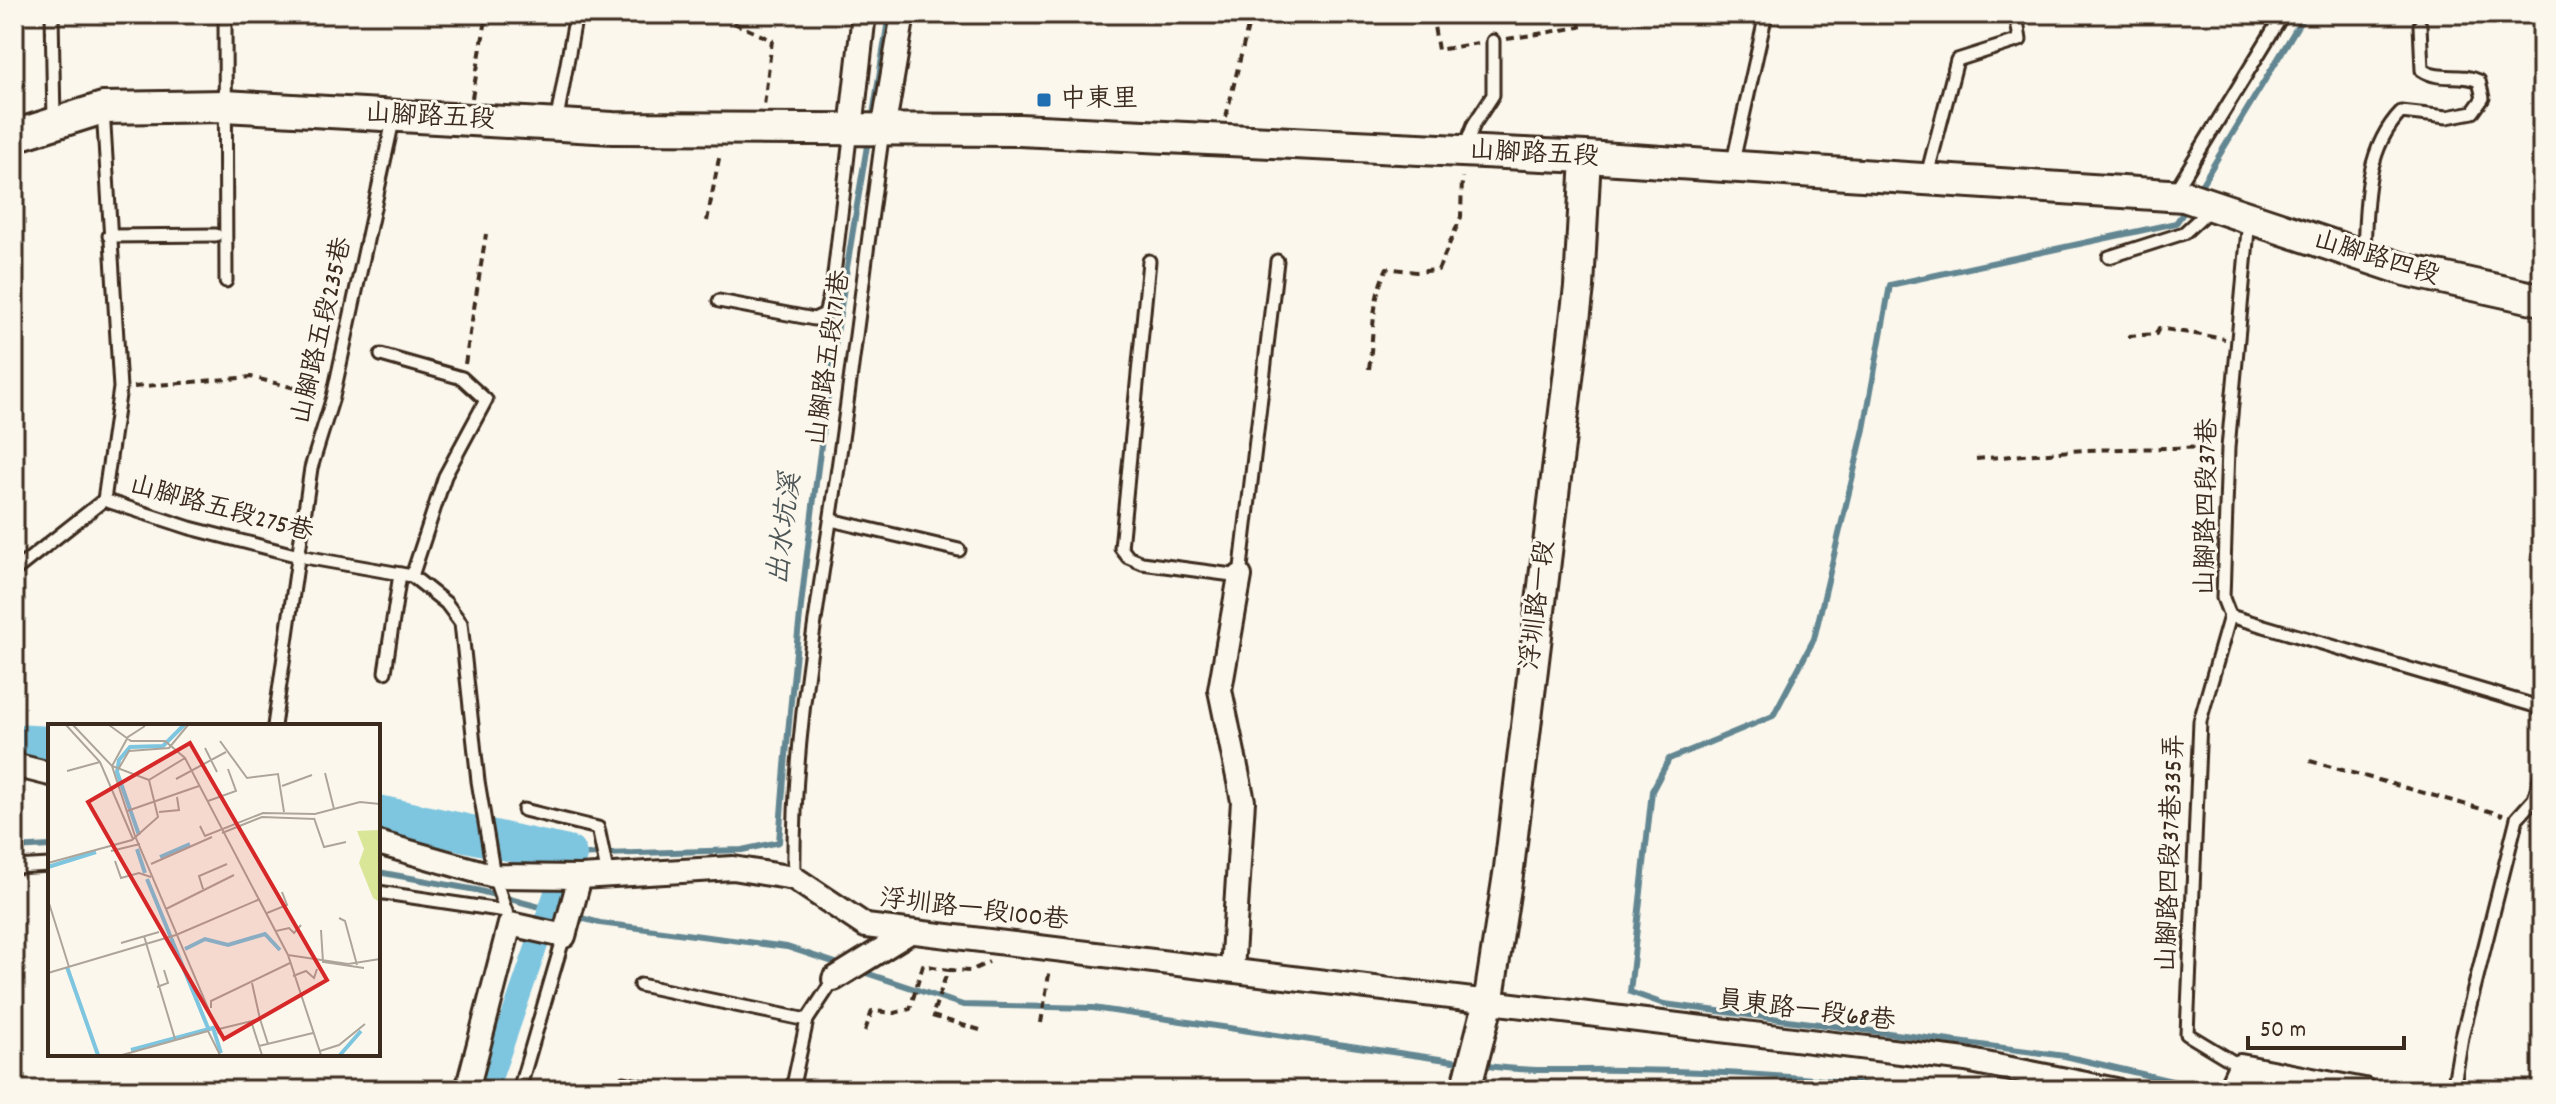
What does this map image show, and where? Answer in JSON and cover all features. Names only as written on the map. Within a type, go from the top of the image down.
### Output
[{"type":"main road","name":"山腳路五段","points":[[14,136],[103,108],[224,106],[556,125],[883,131],[1019,130],[1586,157],[2179,196],[2213,206]]},
{"type":"main road","name":"山腳路四段","points":[[2213,206],[2363,258],[2459,284],[2542,300]]},
{"type":"street","points":[[851,129],[864,14]]},
{"type":"street","points":[[883,131],[903,14]]},
{"type":"street","name":"浮圳路一段","points":[[1470,1072],[1488,1004],[1509,868],[1579,287],[1586,157]]},
{"type":"street","points":[[1232,970],[1243,801],[1220,690],[1240,576]]},
{"type":"street","points":[[14,765],[48,774]]},
{"type":"street","name":"浮圳路一段100巷","points":[[380,844],[494,876],[580,877],[733,868],[794,878],[866,926],[1488,1004]]},
{"type":"street","points":[[467,1090],[508,917],[564,936],[580,877]]},
{"type":"street","points":[[834,979],[910,932]]},
{"type":"street","name":"員東路一段68巷","points":[[1488,1004],[1950,1058],[2116,1090]]},
{"type":"street","points":[[2229,1090],[2240,1066],[2354,1089]]},
{"type":"lane","points":[[52,14],[54,121]]},
{"type":"lane","points":[[225,14],[226,281]]},
{"type":"lane","points":[[556,125],[576,14]]},
{"type":"lane","points":[[1732,167],[1766,14]]},
{"type":"lane","points":[[1926,180],[1957,60],[2020,40],[2016,14]]},
{"type":"lane","points":[[2179,196],[2283,14]]},
{"type":"lane","points":[[2363,258],[2368,186],[2375,154],[2390,123],[2401,112],[2447,117],[2473,112],[2483,98],[2479,81],[2468,76],[2432,76],[2422,70],[2420,25]]},
{"type":"lane","points":[[1463,151],[1474,124],[1493,95],[1493,41]]},
{"type":"lane","name":"山腳路五段275巷","points":[[103,108],[120,388],[104,500],[190,528],[299,556],[406,575],[446,603],[461,623],[483,813],[494,876]]},
{"type":"lane","name":"山腳路五段235巷","points":[[274,724],[311,468],[333,397],[394,116]]},
{"type":"lane","points":[[719,301],[814,319],[825,314],[833,283],[851,129]]},
{"type":"lane","name":"山腳路五段171巷","points":[[794,878],[793,829],[811,639],[831,520],[883,131]]},
{"type":"lane","points":[[2109,257],[2184,233],[2213,206]]},
{"type":"lane","name":"山腳路四段37巷","points":[[2249,218],[2228,448],[2223,598],[2230,616],[2537,708]]},
{"type":"lane","points":[[109,236],[216,235]]},
{"type":"lane","points":[[1149,261],[1121,548],[1128,557],[1142,563],[1240,576],[1277,261]]},
{"type":"lane","points":[[381,355],[462,378],[486,400],[445,476],[406,575],[385,672]]},
{"type":"lane","points":[[14,571],[104,500]]},
{"type":"lane","points":[[831,520],[959,550]]},
{"type":"lane","name":"山腳路四段37巷335弄","points":[[2230,616],[2200,721],[2187,1034],[2240,1066]]},
{"type":"lane","points":[[2453,1090],[2462,1037],[2517,818],[2538,800],[2542,771]]},
{"type":"lane","points":[[524,810],[598,828],[608,876]]},
{"type":"lane","points":[[14,867],[48,865]]},
{"type":"lane","points":[[380,892],[508,917],[494,876]]},
{"type":"lane","points":[[519,1090],[564,936]]},
{"type":"lane","points":[[792,1090],[807,1020],[834,979]]},
{"type":"lane","points":[[640,985],[807,1020]]},
{"type":"lane","points":[[624,1083],[659,1090]]},
{"type":"path","points":[[468,120],[487,14]]},
{"type":"path","points":[[693,14],[720,16],[772,40],[761,128]]},
{"type":"path","points":[[1221,140],[1251,14]]},
{"type":"path","points":[[1432,14],[1438,50],[1580,27],[1578,14]]},
{"type":"path","points":[[707,221],[725,128]]},
{"type":"path","points":[[1369,369],[1377,323],[1377,288],[1387,268],[1416,272],[1438,270],[1461,217],[1463,151]]},
{"type":"path","points":[[462,378],[486,234]]},
{"type":"path","points":[[2128,336],[2156,334],[2159,328],[2223,338],[2239,350]]},
{"type":"path","points":[[120,388],[251,377],[333,397]]},
{"type":"path","points":[[1976,459],[2183,445],[2228,448]]},
{"type":"path","points":[[2537,708],[2542,656]]},
{"type":"path","points":[[2310,761],[2517,818]]},
{"type":"path","points":[[865,1031],[872,1011],[910,1009],[923,965],[948,970],[981,969],[1002,943]]},
{"type":"path","points":[[1041,1023],[1053,949]]},
{"type":"path","points":[[948,970],[932,1016],[980,1030]]},
{"type":"waterway","name":"出水坑溪","points":[[872,121],[889,14]]},
{"type":"waterway","points":[[2197,192],[2305,14]]},
{"type":"waterway","name":"出水坑溪","points":[[568,855],[742,850],[779,842],[794,666],[815,490],[868,140]]},
{"type":"waterway","points":[[2189,205],[2176,223],[1890,285],[1864,429],[1814,639],[1773,716],[1669,759],[1652,791],[1630,992],[1664,1004],[2065,1056],[2210,1090]]},
{"type":"waterway","points":[[14,743],[48,745]]},
{"type":"waterway","points":[[380,814],[568,855]]},
{"type":"waterway","points":[[14,848],[48,846]]},
{"type":"waterway","points":[[487,1090],[568,855]]},
{"type":"waterway","points":[[380,872],[476,890],[600,923],[787,947],[845,966]]},
{"type":"waterway","points":[[860,971],[963,1005],[1093,1008],[1467,1063]]},
{"type":"waterway","points":[[1482,1065],[1535,1070],[1764,1075],[1905,1090]]},
{"type":"place","name":"中東里","points":[[1044,100]]}]
